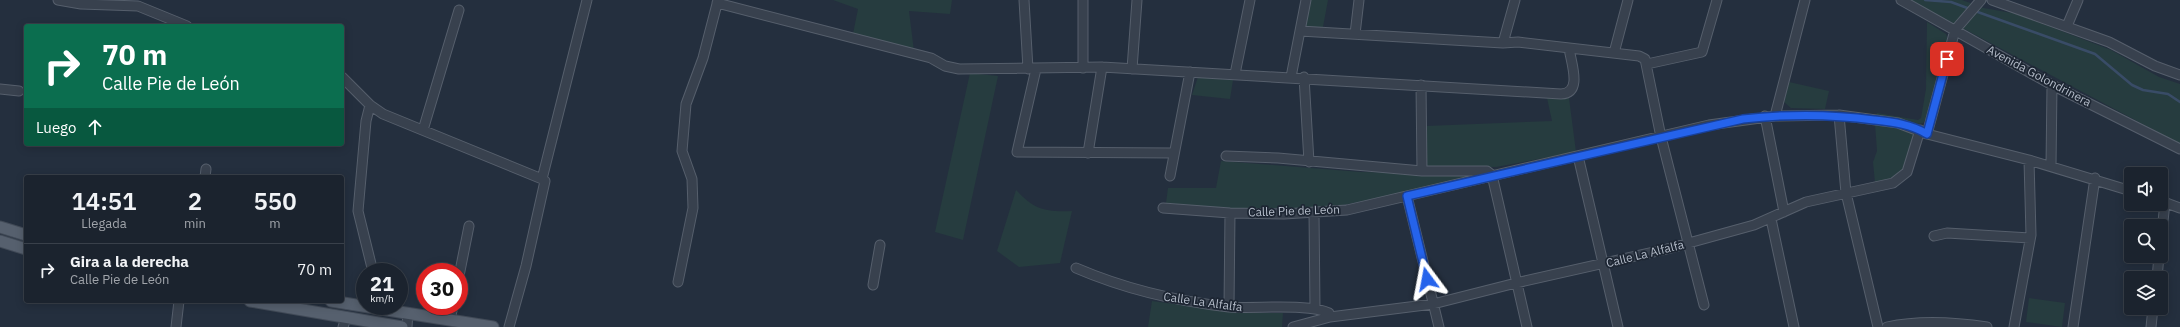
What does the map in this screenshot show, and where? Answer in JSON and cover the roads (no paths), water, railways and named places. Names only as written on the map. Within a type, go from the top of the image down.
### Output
[{"type":"main road","points":[[0,226],[24,234]]},
{"type":"main road","points":[[0,241],[24,248]]},
{"type":"main road","points":[[259,303],[345,322],[382,324],[402,327]]},
{"type":"main road","points":[[344,303],[356,304]]},
{"type":"main road","points":[[408,314],[493,327]]},
{"type":"street","points":[[58,0],[81,4],[106,2],[138,6],[182,24]]},
{"type":"street","points":[[344,79],[370,105],[384,114],[542,179],[588,0]]},
{"type":"street","points":[[1024,0],[1032,69],[1017,152],[1088,154],[1174,153]]},
{"type":"street","points":[[1082,68],[1083,0]]},
{"type":"street","points":[[1132,69],[1137,0]]},
{"type":"street","points":[[1235,74],[1250,0]]},
{"type":"street","points":[[1291,77],[1306,0]]},
{"type":"street","points":[[1356,34],[1359,0]]},
{"type":"street","points":[[1503,43],[1515,0]]},
{"type":"street","points":[[1614,53],[1628,0]]},
{"type":"street","points":[[1647,64],[1702,52],[1717,0]]},
{"type":"street","points":[[1775,116],[1805,0]]},
{"type":"street","name":"Avenida Golondrinera","points":[[1901,0],[2052,85],[2180,149]]},
{"type":"street","points":[[1992,0],[2109,42],[2155,66],[2180,75]]},
{"type":"street","points":[[2067,26],[2078,0]]},
{"type":"street","points":[[678,282],[693,208],[692,179],[682,151],[686,104],[703,58],[717,1],[931,58],[945,66],[959,69],[1102,67],[1567,94],[1573,90],[1575,84],[1569,48]]},
{"type":"street","points":[[1955,30],[1975,6]]},
{"type":"street","points":[[423,130],[459,10]]},
{"type":"street","name":"Calle La Alfalfa","points":[[1293,327],[1330,317],[1433,304],[1516,283],[1602,265],[1688,244],[1771,219],[1806,202],[1883,186],[1901,178],[1907,172],[1924,132],[1955,30]]},
{"type":"street","points":[[1300,31],[1503,43],[1518,42],[1639,56],[1645,60],[1661,136],[1704,304]]},
{"type":"street","points":[[1088,154],[1102,67]]},
{"type":"street","points":[[1170,176],[1190,72]]},
{"type":"street","points":[[1304,78],[1309,162]]},
{"type":"street","points":[[1421,85],[1422,171]]},
{"type":"street","points":[[2051,166],[2052,85]]},
{"type":"street","points":[[0,89],[19,91]]},
{"type":"street","points":[[370,105],[366,121],[358,211],[371,263]]},
{"type":"street","points":[[1839,115],[1846,193],[1878,327]]},
{"type":"street","name":"Calle Pie de León","points":[[1163,208],[1230,213],[1314,213],[1347,210],[1709,125],[1765,116],[1839,115],[1898,123],[1924,132],[2094,178],[2124,189]]},
{"type":"street","points":[[1765,116],[1784,212]]},
{"type":"street","points":[[1226,156],[1278,158],[1422,171],[1487,171],[1492,175],[1527,327]]},
{"type":"street","points":[[1578,156],[1602,265],[1618,327]]},
{"type":"street","points":[[2014,327],[2030,238],[2029,160]]},
{"type":"street","points":[[2073,327],[2094,178]]},
{"type":"street","points":[[509,327],[526,266],[545,181]]},
{"type":"street","points":[[1407,196],[1439,327]]},
{"type":"street","points":[[2168,204],[2180,208]]},
{"type":"street","points":[[1229,307],[1230,213]]},
{"type":"street","points":[[1314,213],[1315,308],[1329,312],[1330,317]]},
{"type":"street","points":[[1771,219],[1794,327]]},
{"type":"street","points":[[462,263],[469,226]]},
{"type":"street","points":[[1934,236],[1947,233],[2030,238]]},
{"type":"street","points":[[873,285],[880,246]]},
{"type":"street","name":"Calle La Alfalfa","points":[[1076,268],[1151,295],[1229,307],[1315,308]]},
{"type":"street","points":[[176,327],[179,303]]},
{"type":"street","points":[[382,324],[383,315]]},
{"type":"street","points":[[407,327],[408,315]]},
{"type":"street","points":[[450,320],[451,315]]},
{"type":"street","points":[[2151,327],[2152,315]]},
{"type":"street","points":[[1887,327],[1901,324],[1947,323],[1987,327]]},
{"type":"waterway","points":[[1925,0],[1951,2],[1970,9]]},
{"type":"waterway","points":[[1975,11],[2095,54],[2132,85],[2143,90],[2168,94],[2180,102]]}]
